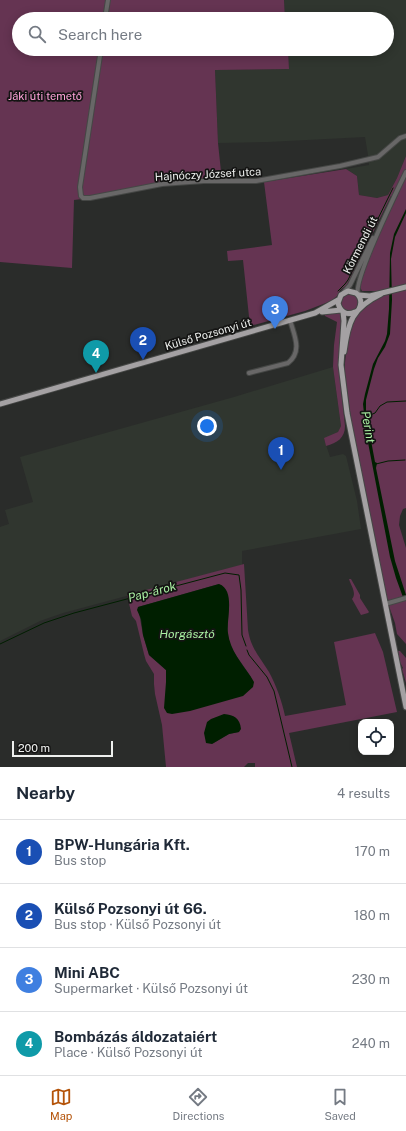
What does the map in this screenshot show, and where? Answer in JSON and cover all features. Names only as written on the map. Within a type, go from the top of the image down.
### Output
[{"type":"main road","points":[[306,316],[319,311],[338,300],[344,292],[350,291],[358,295],[368,296],[405,287]]},
{"type":"main road","points":[[306,316],[328,311],[342,311],[349,314],[357,311],[381,294]]},
{"type":"main road","points":[[343,383],[345,346],[349,327],[361,301],[358,295]]},
{"type":"main road","points":[[338,300],[344,323],[341,361],[348,418],[406,707]]},
{"type":"main road","name":"Külső Pozsonyi út","points":[[0,404],[306,316]]},
{"type":"street","points":[[106,12],[108,0]]},
{"type":"street","name":"Hajnóczy József utca","points":[[100,56],[80,187],[80,196],[83,198],[176,183],[204,181],[256,181],[332,167],[378,157],[400,138],[406,136]]},
{"type":"street","points":[[406,136],[406,141]]},
{"type":"street","name":"Körmendi út","points":[[358,295],[357,290],[360,278],[374,241],[406,172]]},
{"type":"street","name":"Körmendi út","points":[[344,292],[350,285],[372,238],[391,204]]},
{"type":"street","points":[[249,373],[288,363],[292,360],[297,350],[296,340],[290,320]]},
{"type":"street","points":[[385,604],[406,598]]},
{"type":"shaded area","points":[[284,0],[406,0],[406,156],[388,195],[377,198],[359,195],[357,176],[346,169],[369,165],[365,137],[218,143],[215,70],[289,69],[288,56],[394,56],[394,12],[285,12]]},
{"type":"shaded area","points":[[333,367],[341,426],[338,432],[324,439],[330,457],[343,454],[346,456],[357,501],[361,529],[242,551],[242,565],[63,613],[40,621],[0,641],[0,527],[9,524],[5,510],[33,502],[20,457],[234,397]]},
{"type":"green space","name":"Jáki úti temető","points":[[0,0],[284,0],[285,12],[12,12],[12,56],[288,56],[289,69],[215,70],[218,143],[222,181],[176,183],[74,200],[72,268],[0,262]]},
{"type":"green space","points":[[406,156],[406,508],[403,509],[400,516],[399,525],[406,548],[406,644],[397,634],[395,623],[385,595],[352,425],[345,375],[347,342],[353,320],[380,291],[362,291],[360,287],[363,275],[376,240],[398,195],[391,196],[347,285],[340,290],[337,296],[331,301],[305,311],[250,326],[243,260],[228,261],[227,251],[272,245],[264,182],[346,169],[357,176],[359,195],[377,198],[388,195]]},
{"type":"green space","points":[[346,294],[354,294],[359,299],[357,310],[354,312],[346,312],[341,307],[341,299]]},
{"type":"green space","points":[[324,312],[340,312],[342,314],[339,370],[345,426],[342,437],[334,443],[326,446],[324,438],[338,432],[341,426],[333,367],[337,322],[325,316]]},
{"type":"green space","points":[[244,564],[249,637],[274,682],[285,716],[346,705],[334,642],[375,633],[383,652],[397,712],[289,733],[297,767],[255,767],[255,763],[248,763],[244,767],[166,767],[162,725],[155,694],[154,674],[146,661],[136,621],[132,616],[127,595]],"holes":[[[219,584],[229,605],[227,633],[231,648],[251,677],[166,682],[166,670],[149,655],[143,635],[138,607]],[[239,722],[239,732],[229,734],[212,744]]]},
{"type":"green space","points":[[349,579],[351,579],[360,595],[360,598],[369,612],[368,613],[361,615],[352,599],[354,592]]},
{"type":"green space","points":[[398,651],[400,651],[406,658],[406,683],[403,668],[400,662]]},
{"type":"water","name":"Perint","points":[[406,209],[406,213],[395,237],[391,259],[392,300],[390,334],[374,369],[366,400],[366,417],[368,416],[367,419],[375,462],[377,463],[376,468],[395,561],[406,595],[406,599],[404,600],[390,557],[366,432],[363,404],[373,364],[387,334],[390,253],[394,234]]},
{"type":"water","name":"Horgásztó","points":[[219,584],[224,587],[229,599],[229,639],[237,656],[254,682],[253,687],[243,696],[190,711],[172,714],[167,713],[164,708],[166,670],[149,655],[143,635],[141,619],[137,610],[138,607]]},
{"type":"water","points":[[224,714],[231,715],[236,718],[241,729],[239,732],[229,734],[212,744],[206,743],[204,733],[207,722]]},
{"type":"waterway","points":[[338,291],[348,280],[393,188]]},
{"type":"waterway","name":"Perint","points":[[368,416],[375,413],[380,406],[387,402],[406,401]]},
{"type":"waterway","points":[[376,464],[388,461],[405,460]]},
{"type":"waterway","name":"Pap-árok","points":[[0,644],[44,623],[74,613],[225,573],[239,575],[241,590],[242,635],[246,646]]},
{"type":"waterway","name":"Pap-árok","points":[[247,650],[249,655],[267,677],[274,691],[292,767]]},
{"type":"place","name":"Mini ABC","points":[[275,329]]},
{"type":"place","name":"Külső Pozsonyi út 66.","points":[[143,360]]},
{"type":"place","name":"Bombázás áldozataiért","points":[[96,373]]},
{"type":"place","name":"BPW-Hungária Kft.","points":[[281,470]]}]
